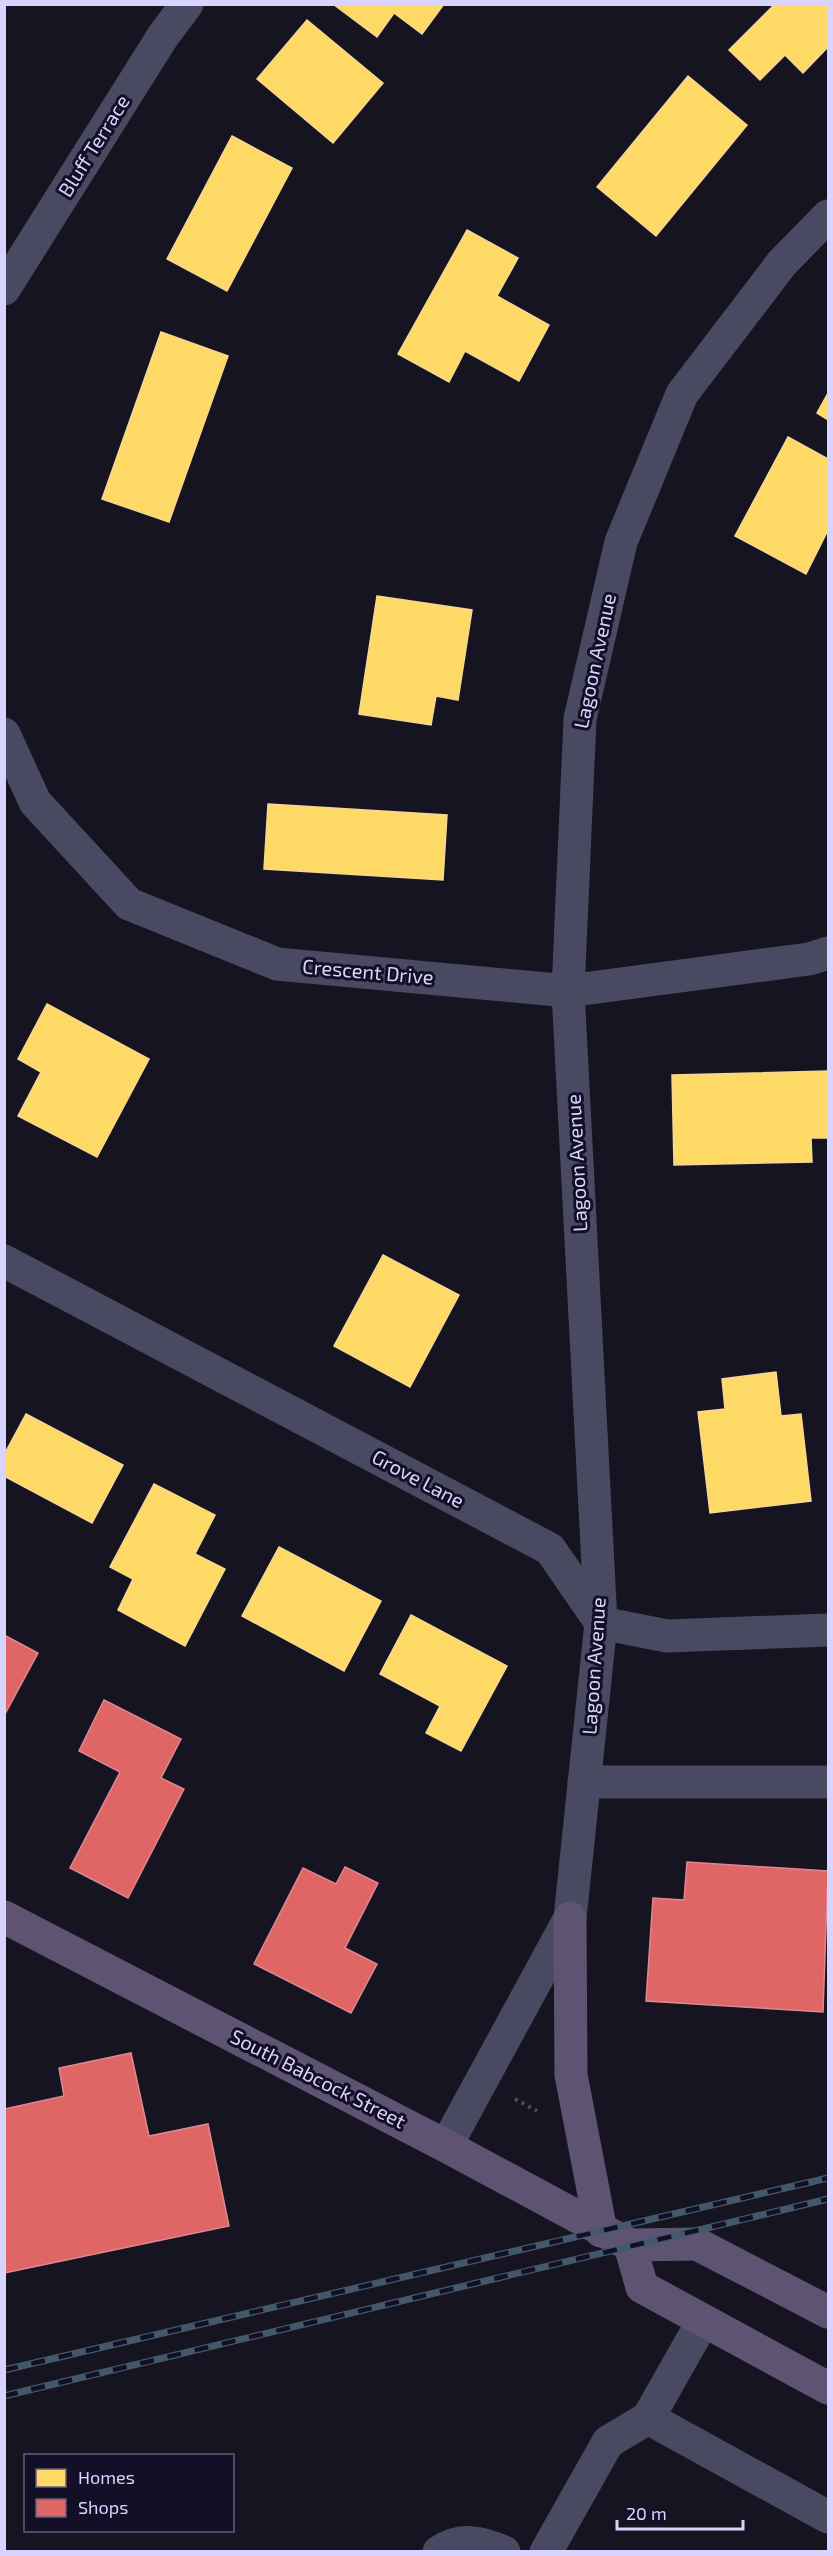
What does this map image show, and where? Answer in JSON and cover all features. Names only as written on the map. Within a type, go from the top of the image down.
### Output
[{"type":"main road","name":"South Babcock Street","points":[[5,1918],[446,2146],[630,2245],[697,2244],[828,2312]]},
{"type":"main road","points":[[570,1918],[571,2075],[601,2230]]},
{"type":"main road","points":[[630,2245],[642,2287],[828,2388]]},
{"type":"street","name":"Bluff Terrace","points":[[4,289],[163,36],[187,4]]},
{"type":"street","name":"Lagoon Avenue","points":[[446,2146],[570,1918],[601,1623],[568,992],[580,719],[621,542],[682,394],[782,264],[828,216]]},
{"type":"street","name":"Crescent Drive","points":[[4,734],[35,802],[129,904],[277,964],[568,992],[809,959],[828,953]]},
{"type":"street","name":"Grove Lane","points":[[4,1261],[550,1549],[601,1623]]},
{"type":"street","points":[[601,1623],[667,1636],[828,1630]]},
{"type":"street","points":[[584,1782],[828,1782]]},
{"type":"street","points":[[546,2552],[608,2442],[648,2418],[704,2321]]},
{"type":"street","points":[[648,2418],[828,2517]]},
{"type":"street","points":[[440,2552],[451,2543],[483,2542],[504,2552]]},
{"type":"building: Homes","points":[[333,4],[444,4],[422,34],[394,13],[377,37]]},
{"type":"building: Homes","points":[[775,4],[828,4],[828,47],[803,73],[785,55],[760,80],[729,50]]},
{"type":"building: Homes","points":[[307,20],[383,83],[333,143],[257,79]]},
{"type":"building: Homes","points":[[688,76],[747,125],[656,236],[597,187]]},
{"type":"building: Homes","points":[[232,136],[292,168],[227,291],[167,259]]},
{"type":"building: Homes","points":[[467,230],[518,258],[497,296],[549,325],[519,381],[465,351],[449,382],[398,354]]},
{"type":"building: Homes","points":[[161,332],[228,356],[169,522],[102,499]]},
{"type":"building: Homes","points":[[828,393],[828,420],[817,413]]},
{"type":"building: Homes","points":[[788,437],[828,459],[828,530],[806,574],[735,536]]},
{"type":"building: Homes","points":[[377,596],[472,610],[458,700],[436,696],[431,725],[359,714]]},
{"type":"building: Homes","points":[[268,804],[447,815],[443,880],[264,869]]},
{"type":"building: Homes","points":[[47,1004],[149,1059],[97,1157],[18,1116],[41,1072],[18,1059]]},
{"type":"building: Homes","points":[[828,1071],[828,1138],[811,1138],[812,1162],[674,1165],[672,1075]]},
{"type":"building: Homes","points":[[383,1255],[459,1295],[410,1387],[334,1346]]},
{"type":"building: Homes","points":[[776,1372],[781,1416],[801,1414],[811,1501],[710,1513],[698,1412],[725,1409],[722,1379]]},
{"type":"building: Homes","points":[[26,1414],[123,1465],[92,1523],[4,1476],[4,1455]]},
{"type":"building: Homes","points":[[154,1484],[215,1515],[195,1554],[225,1569],[185,1646],[118,1610],[133,1579],[110,1567]]},
{"type":"building: Homes","points":[[279,1547],[381,1601],[344,1671],[242,1616]]},
{"type":"building: Homes","points":[[411,1615],[507,1666],[461,1751],[426,1733],[440,1706],[380,1674]]},
{"type":"building: Shops","points":[[4,1635],[38,1653],[4,1716]]},
{"type":"building: Shops","points":[[104,1700],[181,1739],[161,1778],[184,1789],[128,1898],[70,1868],[120,1772],[79,1751]]},
{"type":"building: Shops","points":[[687,1862],[828,1871],[823,2012],[646,2001],[653,1898],[684,1900]]},
{"type":"building: Shops","points":[[345,1867],[378,1883],[345,1948],[377,1964],[351,2013],[254,1964],[303,1868],[336,1884]]},
{"type":"building: Shops","points":[[131,2053],[149,2136],[208,2124],[229,2226],[4,2273],[4,2109],[64,2096],[59,2068]]},
{"type":"railway","points":[[4,2370],[828,2178]]},
{"type":"railway","points":[[4,2396],[828,2199]]}]
